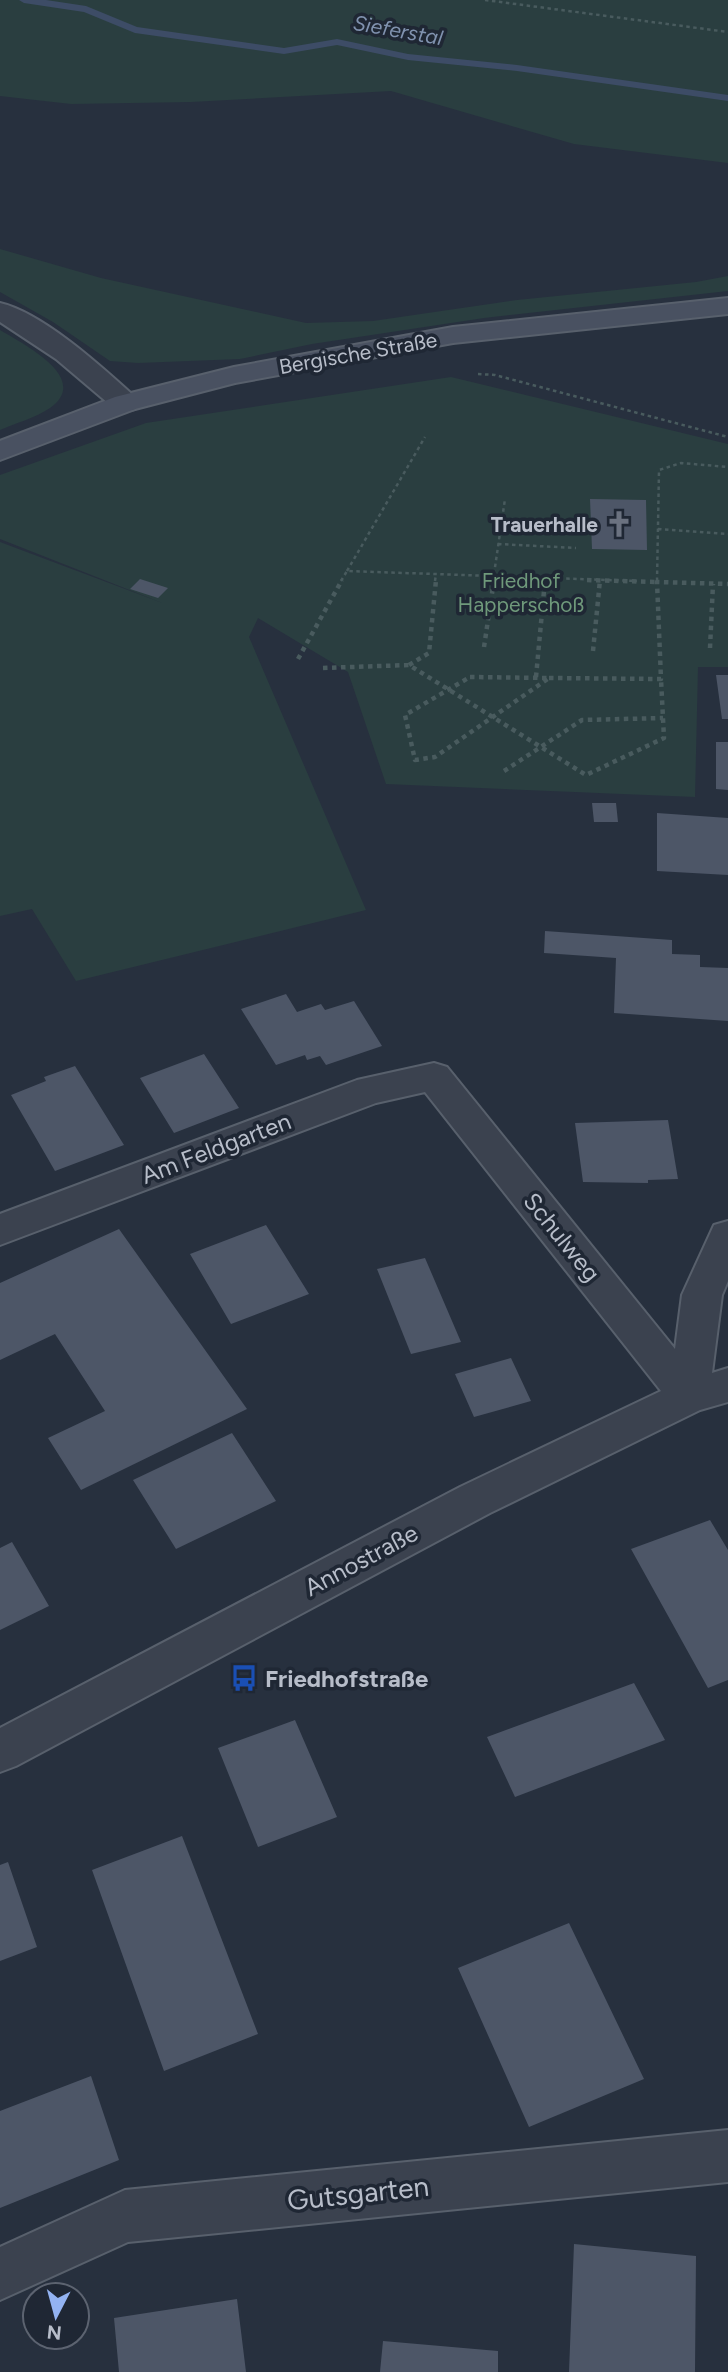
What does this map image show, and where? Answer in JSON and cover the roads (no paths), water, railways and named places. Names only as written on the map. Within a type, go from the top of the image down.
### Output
[{"type":"main road","name":"Bergische Straße","points":[[0,452],[125,403],[234,375],[453,335],[728,306]]},
{"type":"street","points":[[0,311],[88,368],[125,403]]},
{"type":"street","name":"Am Feldgarten","points":[[0,1230],[370,1090],[434,1077]]},
{"type":"street","name":"Schulweg","points":[[434,1077],[709,1390]]},
{"type":"street","points":[[709,1390],[702,1295],[728,1236]]},
{"type":"street","name":"Annostraße","points":[[0,1751],[475,1500],[709,1390]]},
{"type":"street","name":"Gutsgarten","points":[[0,2274],[125,2216],[728,2156]]},
{"type":"waterway","name":"Sieferstal","points":[[24,0],[86,9],[135,30],[284,51],[337,42],[408,57],[517,68],[728,98]]},
{"type":"place","name":"Trauerhalle","points":[[619,524]]},
{"type":"place","name":"Friedhofstraße","points":[[244,1678]]},
{"type":"park label","name":"Friedhof Happerschoß","points":[[521,592]]}]
